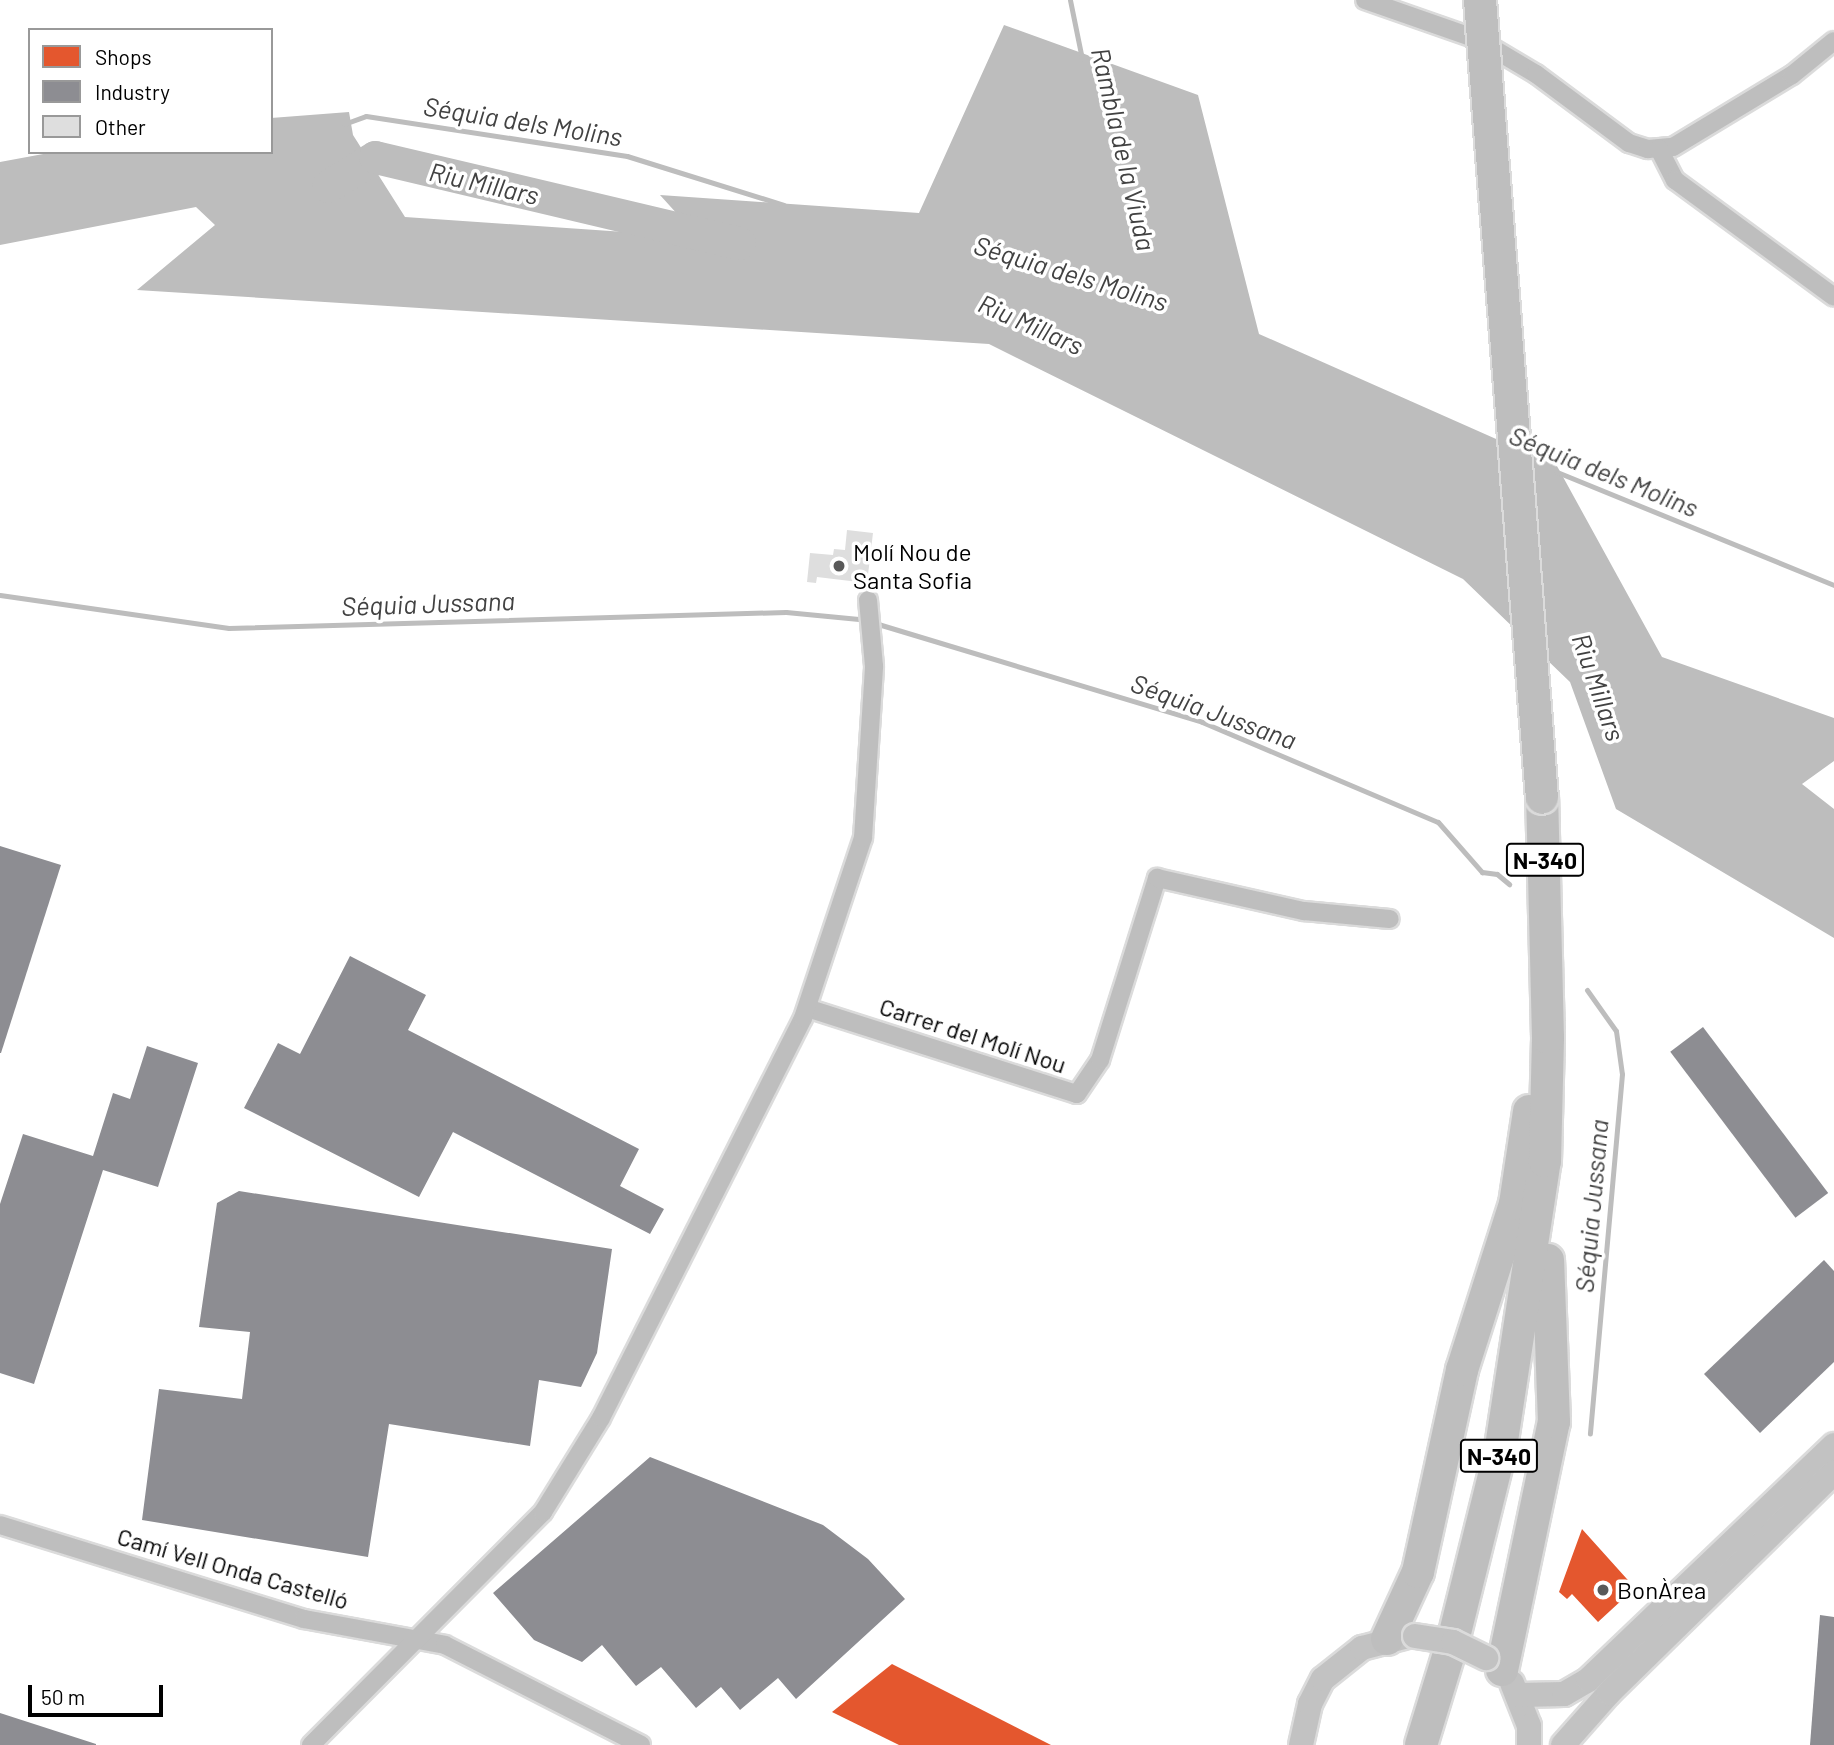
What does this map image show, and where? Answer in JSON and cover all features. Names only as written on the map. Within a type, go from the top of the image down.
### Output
[{"type":"highway","name":"N-340","points":[[1421,1745],[1454,1637],[1501,1447],[1545,1161],[1548,1038],[1542,798],[1480,0]]},
{"type":"highway","points":[[1401,1638],[1462,1370],[1515,1204],[1528,1122],[1532,1064],[1548,1038]]},
{"type":"highway","points":[[1503,1674],[1554,1422],[1548,1296],[1551,1200],[1545,1161]]},
{"type":"main road","points":[[1301,1745],[1310,1704],[1323,1679],[1362,1648],[1401,1638],[1453,1642],[1503,1674],[1564,1694],[1588,1680],[1834,1445]]},
{"type":"main road","points":[[1563,1745],[1609,1693],[1834,1473]]},
{"type":"main road","points":[[1503,1674],[1529,1745]]},
{"type":"street","points":[[1365,0],[1477,39],[1536,74],[1629,142],[1659,149],[1673,147],[1792,75],[1834,41]]},
{"type":"street","points":[[1659,149],[1675,180],[1834,297]]},
{"type":"street","points":[[311,1745],[542,1512],[601,1418],[807,1009],[863,838],[874,666],[867,600]]},
{"type":"street","name":"Carrer del Molí Nou","points":[[807,1009],[1077,1094],[1100,1060],[1157,878],[1304,911],[1390,919]]},
{"type":"street","name":"Camí Vell Onda Castelló","points":[[0,1525],[304,1619],[445,1646],[642,1745]]},
{"type":"water","points":[[1004,25],[1198,95],[1259,334],[1557,466],[1662,657],[1834,718],[1834,761],[1802,784],[1834,809],[1834,938],[1616,809],[1570,682],[1463,579],[989,344],[137,290],[215,225],[196,207],[0,245],[0,162],[43,154],[273,154],[273,118],[349,112],[353,135],[405,217],[698,237],[660,195],[919,213]]},
{"type":"building: Shops","points":[[1582,1529],[1635,1588],[1598,1622],[1572,1594],[1567,1599],[1559,1592]]},
{"type":"building: Shops","points":[[892,1664],[1051,1745],[899,1745],[832,1712]]},
{"type":"building: Industry","points":[[0,846],[61,865],[1,1053],[0,1053]]},
{"type":"building: Industry","points":[[350,956],[426,995],[408,1030],[639,1149],[620,1186],[664,1209],[650,1234],[453,1132],[419,1197],[244,1108],[278,1043],[300,1054]]},
{"type":"building: Industry","points":[[1703,1027],[1828,1193],[1795,1218],[1670,1052]]},
{"type":"building: Industry","points":[[147,1046],[198,1063],[158,1187],[103,1170],[34,1384],[0,1373],[0,1204],[23,1134],[93,1156],[113,1093],[130,1099]]},
{"type":"building: Industry","points":[[239,1191],[612,1249],[597,1353],[581,1387],[539,1380],[530,1446],[389,1424],[368,1557],[142,1520],[159,1389],[242,1399],[250,1332],[199,1327],[217,1203]]},
{"type":"building: Industry","points":[[1824,1260],[1834,1271],[1834,1362],[1760,1433],[1704,1374]]},
{"type":"building: Industry","points":[[650,1457],[823,1525],[868,1559],[905,1599],[796,1699],[778,1678],[740,1710],[721,1687],[696,1708],[661,1667],[636,1686],[602,1645],[582,1662],[534,1640],[493,1593]]},
{"type":"building: Industry","points":[[1820,1615],[1834,1617],[1834,1745],[1810,1745]]},
{"type":"building: Industry","points":[[0,1713],[96,1744],[96,1745],[0,1745]]},
{"type":"building: Other","name":"Molí Nou de Santa Sofia","points":[[847,530],[873,533],[867,583],[817,577],[816,583],[807,582],[810,553],[833,555],[834,549],[845,550]]},
{"type":"waterway","name":"Rambla de la Viuda","points":[[1070,0],[1082,59]]},
{"type":"waterway","name":"Séquia dels Molins","points":[[344,124],[366,116],[627,156],[784,205]]},
{"type":"waterway","name":"Riu Millars","points":[[328,186],[375,157],[739,243]]},
{"type":"waterway","name":"Séquia dels Molins","points":[[1557,472],[1834,585]]},
{"type":"waterway","name":"Séquia Jussana","points":[[0,595],[229,628],[786,612],[859,619]]},
{"type":"waterway","name":"Séquia Jussana","points":[[878,624],[1202,722],[1438,822],[1482,872],[1497,874],[1509,884]]},
{"type":"waterway","name":"Séquia Jussana","points":[[1587,990],[1616,1031],[1622,1074],[1590,1434]]},
{"type":"place","name":"Molí Nou de Santa Sofia","points":[[839,566]]},
{"type":"place","name":"BonÀrea","points":[[1603,1590]]}]
